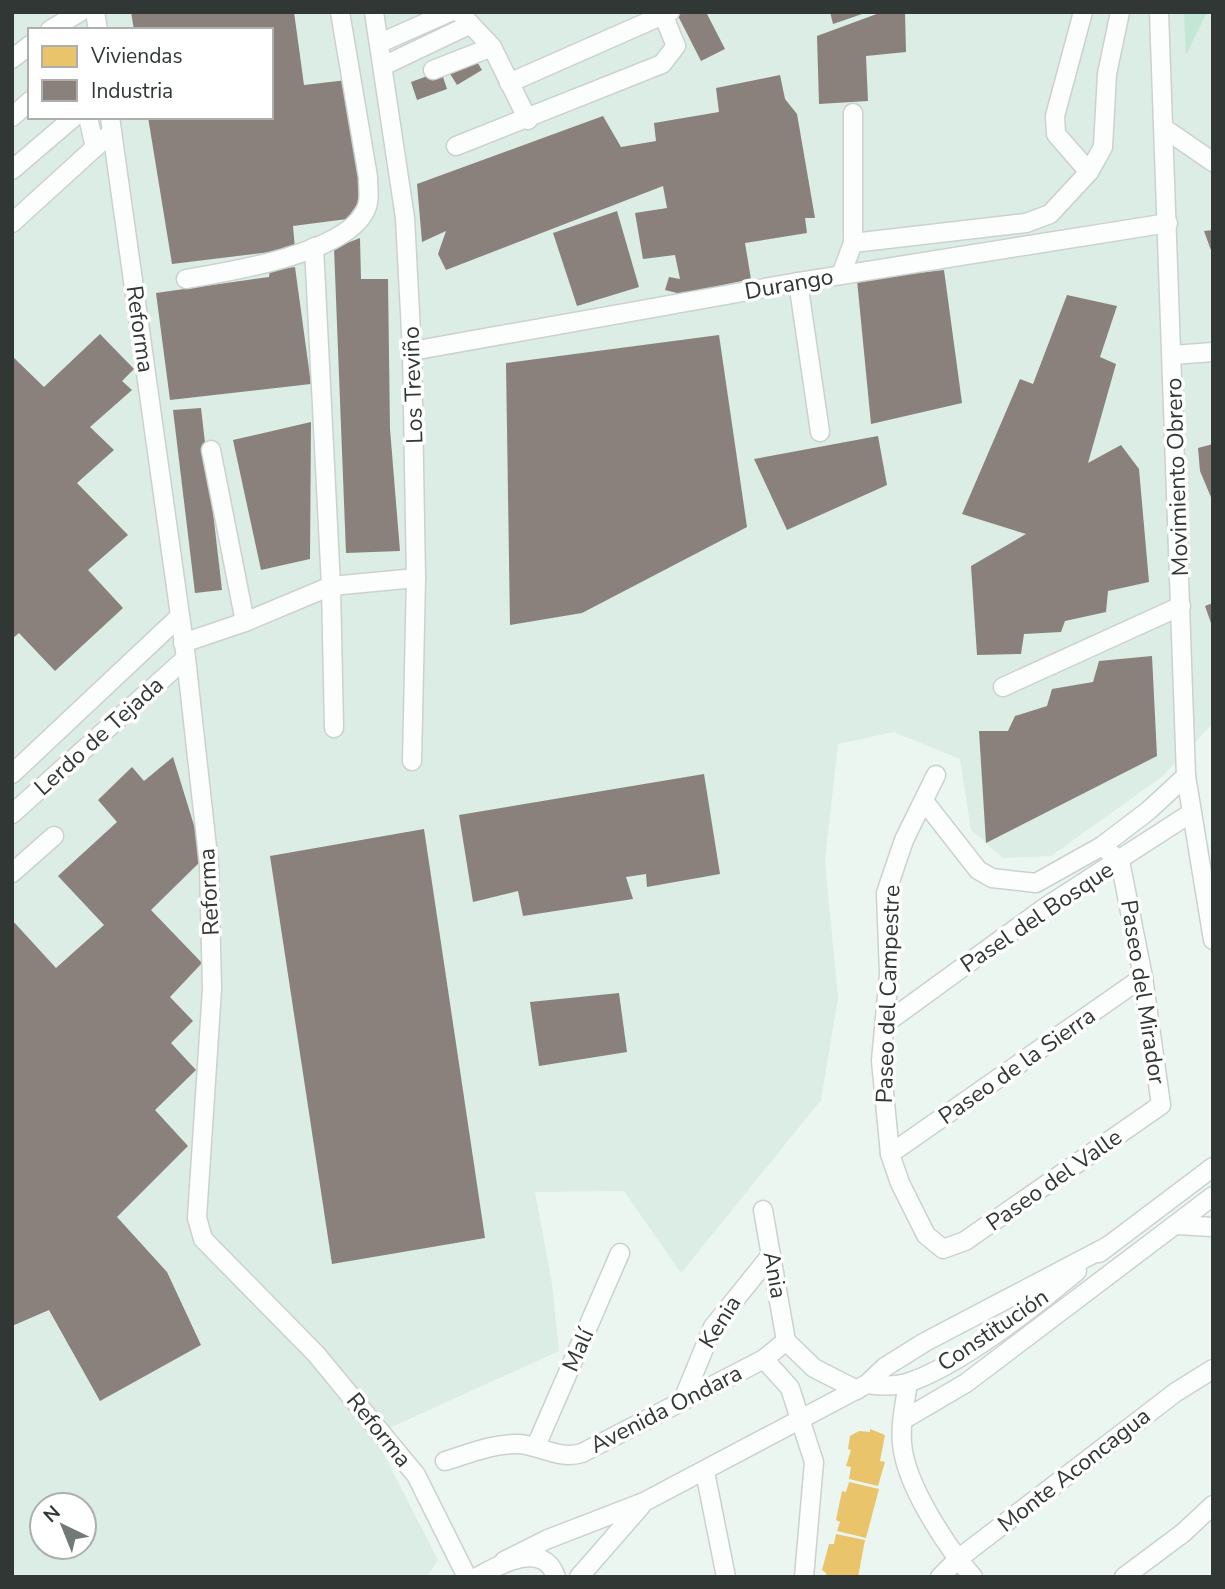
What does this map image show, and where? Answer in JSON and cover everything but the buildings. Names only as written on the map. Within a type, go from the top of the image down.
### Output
[{"type":"street","points":[[186,279],[273,262],[314,247],[353,227],[364,215],[369,201],[340,12]]},
{"type":"street","name":"Los Treviño","points":[[374,12],[405,218],[412,351],[416,578],[412,761]]},
{"type":"street","points":[[380,44],[450,12]]},
{"type":"street","points":[[1083,12],[1055,116],[1056,134],[1089,172]]},
{"type":"street","points":[[853,243],[1026,223],[1050,214],[1089,172],[1103,147],[1107,74],[1120,12]]},
{"type":"street","name":"Movimiento Obrero","points":[[1159,12],[1186,776],[1213,940]]},
{"type":"street","points":[[456,146],[528,120],[662,64],[674,52],[676,46],[665,13],[509,83]]},
{"type":"street","points":[[383,65],[464,18],[492,47],[528,120]]},
{"type":"street","points":[[12,59],[28,47]]},
{"type":"street","points":[[433,70],[492,47]]},
{"type":"street","points":[[12,117],[28,103]]},
{"type":"street","points":[[841,275],[853,243],[853,113]]},
{"type":"street","points":[[12,170],[72,119]]},
{"type":"street","points":[[12,223],[106,134],[90,119]]},
{"type":"street","points":[[1165,129],[1213,162]]},
{"type":"street","name":"Reforma","points":[[106,134],[185,650],[212,919],[210,1056],[197,1219],[203,1239],[316,1354],[416,1475],[467,1577]]},
{"type":"street","name":"Durango","points":[[412,351],[798,282],[1168,223]]},
{"type":"street","points":[[314,247],[331,586],[334,728]]},
{"type":"street","points":[[798,282],[820,432]]},
{"type":"street","points":[[1173,355],[1213,352]]},
{"type":"street","points":[[211,450],[245,622]]},
{"type":"street","points":[[185,650],[331,586],[416,578]]},
{"type":"street","points":[[1003,687],[1181,606]]},
{"type":"street","name":"Lerdo de Tejada","points":[[18,769],[179,617]]},
{"type":"street","name":"Lerdo de Tejada","points":[[12,814],[185,650]]},
{"type":"street","points":[[18,769],[43,786]]},
{"type":"street","name":"Paseo del Campestre","points":[[936,775],[904,841],[886,894],[890,974],[881,1061],[890,1154],[900,1183],[926,1235],[943,1249]]},
{"type":"street","points":[[924,801],[978,870],[992,878],[1037,883],[1102,846],[1148,811],[1186,776]]},
{"type":"street","name":"Pasel del Bosque","points":[[886,1023],[1047,906],[1191,813]]},
{"type":"street","points":[[12,873],[54,836]]},
{"type":"street","points":[[1102,846],[1120,861]]},
{"type":"street","name":"Paseo del Mirador","points":[[1120,861],[1143,977],[1161,1105]]},
{"type":"street","points":[[1037,883],[1047,906]]},
{"type":"street","name":"Paseo de la Sierra","points":[[890,1154],[1143,977]]},
{"type":"street","name":"Paseo del Valle","points":[[943,1249],[965,1241],[1161,1105]]},
{"type":"street","name":"Constitución","points":[[862,1387],[908,1383],[937,1370],[1010,1321],[1213,1167]]},
{"type":"street","points":[[903,1420],[966,1383],[1213,1196]]},
{"type":"street","name":"Ania","points":[[763,1210],[786,1341]]},
{"type":"street","points":[[1175,1225],[1213,1227]]},
{"type":"street","name":"Constitución","points":[[477,1577],[548,1539],[644,1502],[705,1472],[862,1387],[885,1367],[925,1342],[1108,1246]]},
{"type":"street","name":"Malí","points":[[536,1446],[620,1253]]},
{"type":"street","name":"Kenia","points":[[684,1397],[713,1327],[771,1255]]},
{"type":"street","points":[[786,1341],[814,1368],[862,1387]]},
{"type":"street","name":"Avenida Ondara","points":[[445,1461],[500,1446],[536,1446],[568,1457],[582,1453],[684,1397],[764,1359],[786,1341]]},
{"type":"street","name":"Avenida Ondara","points":[[764,1359],[790,1388],[803,1420],[814,1462],[804,1577]]},
{"type":"street","points":[[790,1388],[814,1368]]},
{"type":"street","name":"Monte Aconcagua","points":[[940,1577],[958,1559],[1176,1392],[1213,1369]]},
{"type":"street","points":[[908,1383],[902,1442],[906,1463],[958,1559],[972,1577]]},
{"type":"street","points":[[705,1472],[726,1577]]},
{"type":"street","points":[[579,1577],[644,1502]]},
{"type":"street","points":[[1124,1577],[1183,1533],[1213,1505]]},
{"type":"street","points":[[504,1561],[541,1558],[550,1563],[556,1577]]},
{"type":"shaded area","points":[[12,12],[1213,12],[1213,723],[1163,776],[1051,856],[1003,858],[971,830],[960,759],[894,732],[838,744],[825,861],[838,998],[821,1100],[681,1273],[624,1191],[535,1192],[552,1284],[559,1351],[374,1435],[438,1560],[427,1577],[12,1577]]},
{"type":"green space","points":[[1184,12],[1207,12],[1186,55]]}]
